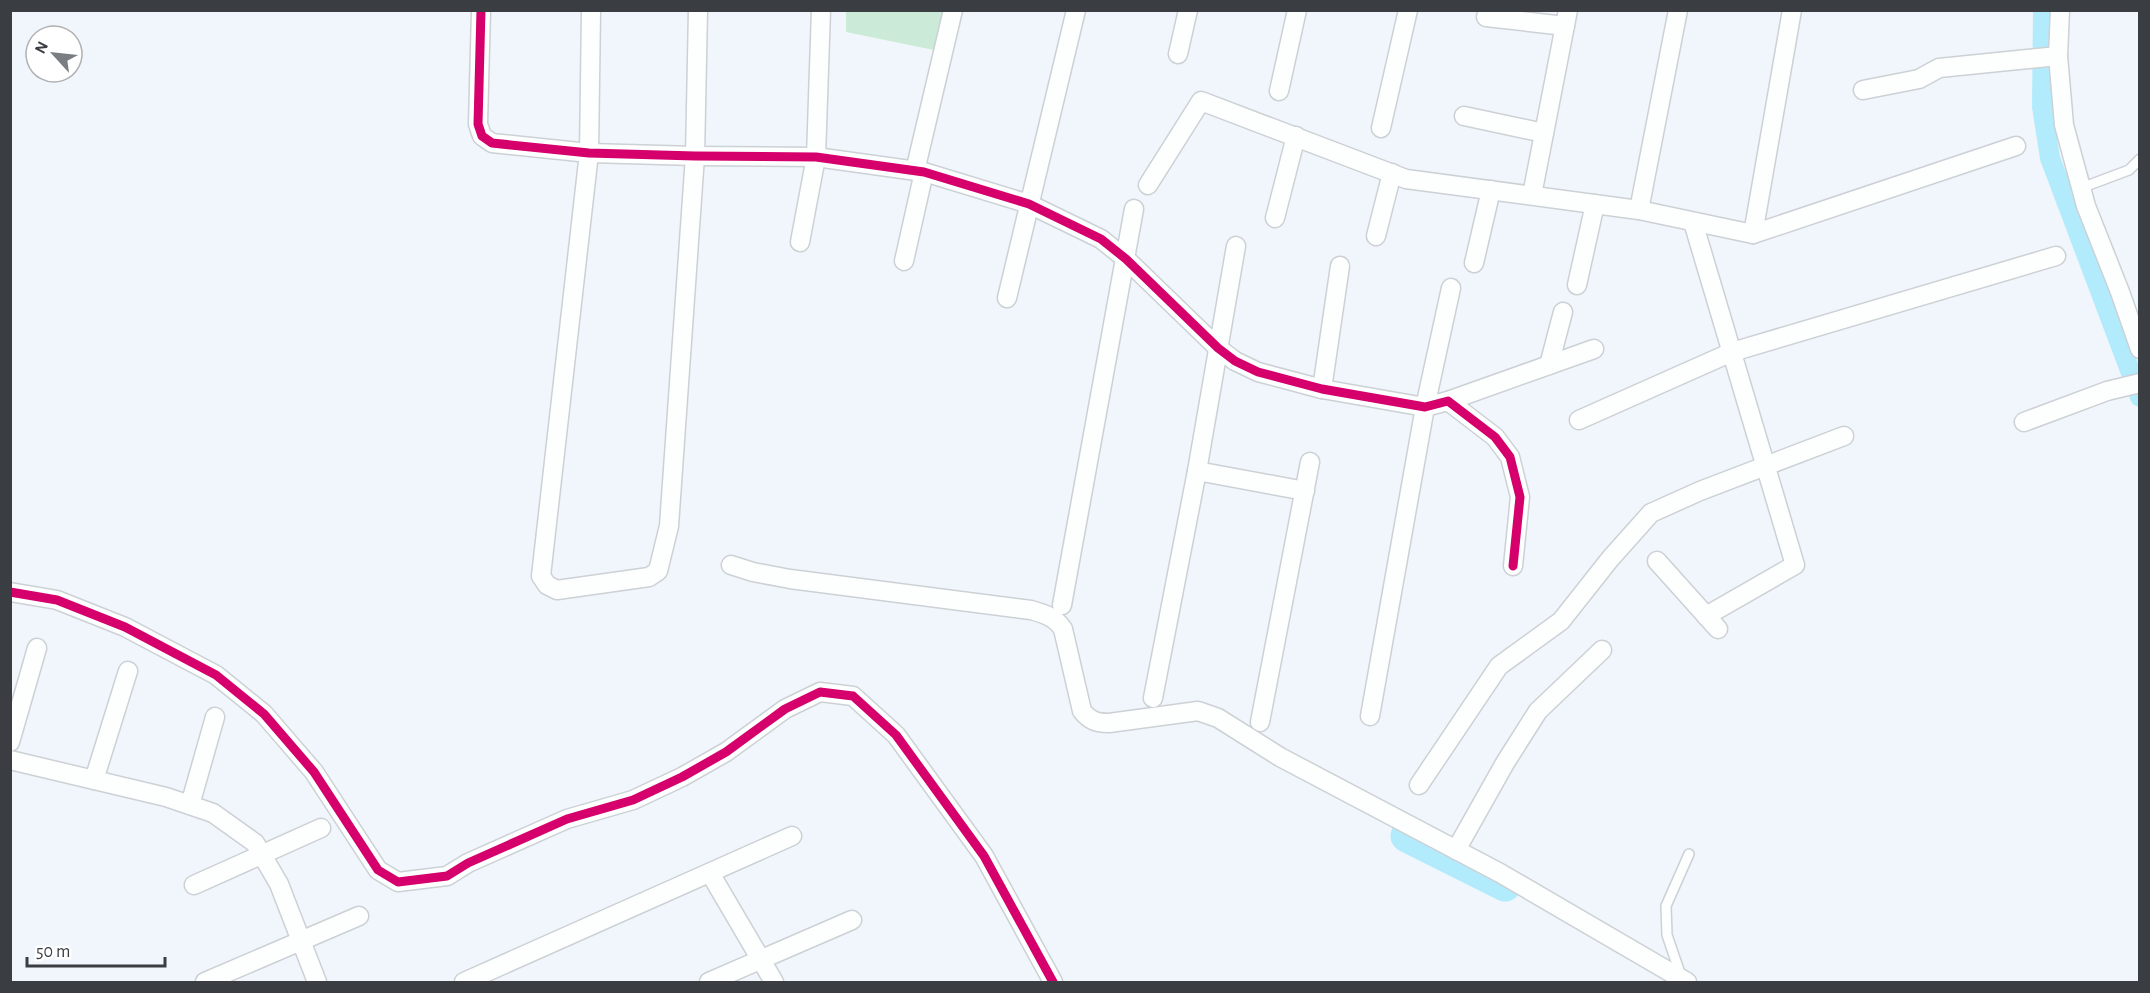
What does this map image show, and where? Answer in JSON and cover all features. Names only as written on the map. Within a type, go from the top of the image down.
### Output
[{"type":"street","points":[[482,10],[478,124],[482,136],[492,143],[589,153],[816,156],[919,172],[1029,204],[1101,239],[1126,259],[1218,348],[1235,361],[1258,372],[1322,388],[1425,407],[1594,349]]},
{"type":"street","points":[[591,10],[589,153],[541,576],[547,585],[556,590],[640,580],[650,578],[658,571],[669,526],[695,156],[698,10]]},
{"type":"street","points":[[800,242],[816,156],[821,10]]},
{"type":"street","points":[[904,261],[919,172],[953,10]]},
{"type":"street","points":[[1007,298],[1076,10]]},
{"type":"street","points":[[1178,54],[1188,10]]},
{"type":"street","points":[[1279,91],[1297,10]]},
{"type":"street","points":[[1381,128],[1408,10]]},
{"type":"street","points":[[1639,210],[1678,10]]},
{"type":"street","points":[[1753,234],[1792,10]]},
{"type":"street","points":[[2060,10],[2053,58],[2064,125],[2081,188],[2139,350]]},
{"type":"street","points":[[1486,16],[1567,18],[1532,195]]},
{"type":"street","points":[[1863,90],[1919,79],[1939,68],[2053,58]]},
{"type":"street","points":[[1148,184],[1200,101],[1406,179],[1639,210],[1753,234],[2016,146]]},
{"type":"street","points":[[1464,116],[1544,133]]},
{"type":"street","points":[[1275,218],[1296,136]]},
{"type":"street","points":[[1376,236],[1392,173]]},
{"type":"street","points":[[1474,263],[1491,190]]},
{"type":"street","points":[[1577,285],[1594,204]]},
{"type":"street","points":[[1062,605],[1134,209]]},
{"type":"street","points":[[1657,561],[1712,623],[1795,565],[1694,222]]},
{"type":"street","points":[[1153,698],[1197,471],[1236,246]]},
{"type":"street","points":[[1579,420],[1732,352],[2056,256]]},
{"type":"street","points":[[1322,388],[1340,266]]},
{"type":"street","points":[[1370,716],[1425,407],[1451,288]]},
{"type":"street","points":[[1549,365],[1563,312]]},
{"type":"street","points":[[2024,422],[2107,391],[2139,383]]},
{"type":"street","points":[[1448,401],[1496,436],[1510,457],[1520,498],[1513,566]]},
{"type":"street","points":[[1419,785],[1499,666],[1561,621],[1610,559],[1651,513],[1700,491],[1844,436]]},
{"type":"street","points":[[1260,723],[1310,462]]},
{"type":"street","points":[[1197,471],[1305,491]]},
{"type":"street","points":[[731,565],[790,579],[1031,610],[1046,614],[1057,620],[1063,629],[1082,711],[1088,718],[1097,723],[1109,723],[1198,711],[1218,718],[1281,757],[1500,873],[1684,980]]},
{"type":"street","points":[[10,592],[57,600],[125,627],[216,675],[264,714],[314,772],[378,870],[398,882],[447,876],[468,862],[567,819],[633,800],[682,777],[726,752],[785,709],[820,692],[853,696],[896,735],[984,856],[1053,982]]},
{"type":"street","points":[[10,742],[37,648]]},
{"type":"street","points":[[1456,850],[1505,763],[1538,711],[1602,650]]},
{"type":"street","points":[[93,780],[128,671]]},
{"type":"street","points":[[190,805],[215,717]]},
{"type":"street","points":[[10,760],[166,797],[190,805],[213,813],[255,843],[279,884],[317,982]]},
{"type":"street","points":[[195,885],[321,828]]},
{"type":"street","points":[[464,982],[792,836]]},
{"type":"street","points":[[710,873],[774,982]]},
{"type":"street","points":[[205,982],[359,916]]},
{"type":"street","points":[[709,982],[852,920]]},
{"type":"lane","points":[[2081,188],[2129,170],[2139,159]]},
{"type":"lane","points":[[1684,980],[1667,935],[1666,906],[1689,854]]},
{"type":"green space","points":[[846,11],[947,11],[939,51],[846,32]]},
{"type":"waterway","points":[[2043,10],[2042,107],[2050,158],[2140,397]]},
{"type":"waterway","points":[[1407,836],[1505,885]]},
{"type":"cycle path","points":[[481,10],[478,124],[482,136],[492,143],[589,153],[816,157],[924,172],[1029,204],[1101,239],[1126,259],[1218,348],[1235,361],[1258,372],[1322,389],[1425,407],[1448,401],[1495,437],[1510,457],[1520,497],[1513,566]]},
{"type":"cycle path","points":[[10,592],[57,600],[125,627],[216,675],[264,714],[314,772],[378,870],[398,882],[447,876],[468,863],[567,819],[633,800],[682,777],[726,752],[785,709],[820,692],[853,696],[896,735],[984,856],[1053,982]]}]
